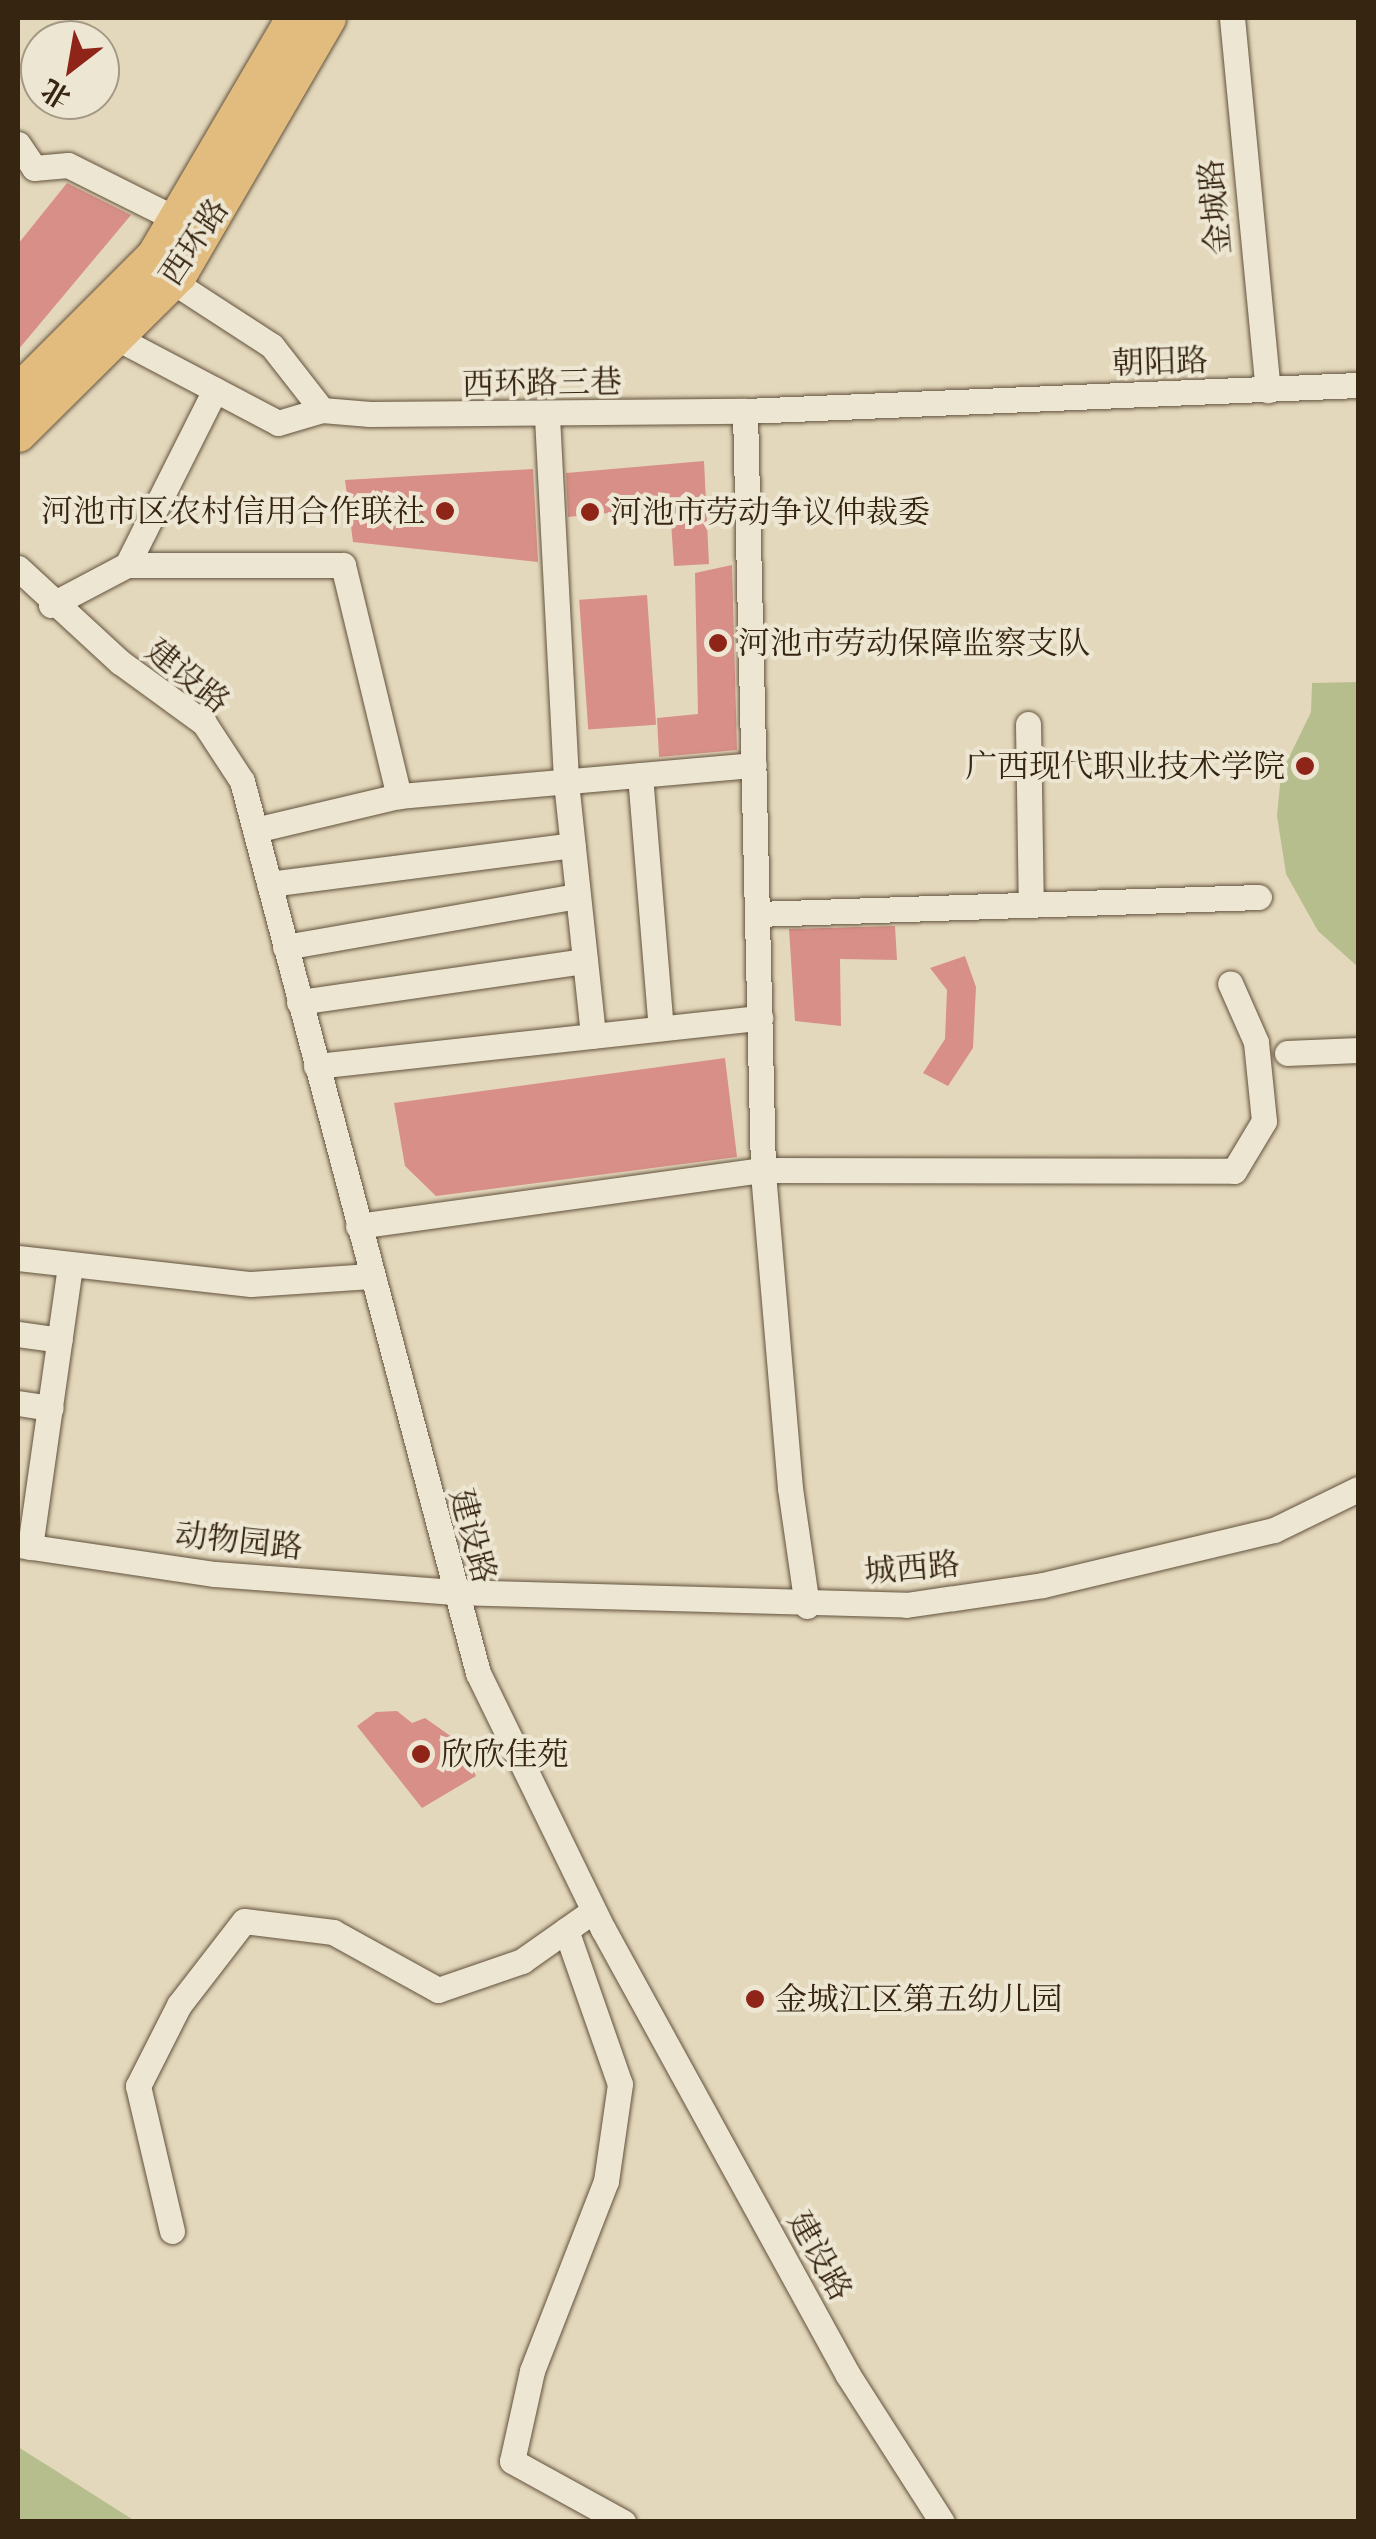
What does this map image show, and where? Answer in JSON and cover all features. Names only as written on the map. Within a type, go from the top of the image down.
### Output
[{"type":"highway","name":"西环路","points":[[18,390],[154,256],[293,18]]},
{"type":"highway","name":"西环路","points":[[18,434],[172,281],[328,18]]},
{"type":"street","name":"金城路","points":[[1232,18],[1268,390]]},
{"type":"street","points":[[18,144],[26,174],[68,165],[176,219]]},
{"type":"street","points":[[172,281],[272,346],[322,410]]},
{"type":"street","name":"西环路三巷","points":[[115,337],[278,423],[322,410],[546,417],[964,402]]},
{"type":"street","name":"朝阳路","points":[[964,402],[1358,385]]},
{"type":"street","points":[[127,565],[216,390]]},
{"type":"street","points":[[745,411],[763,1170],[790,1488],[808,1606]]},
{"type":"street","points":[[546,417],[566,782],[593,1036]]},
{"type":"street","points":[[51,604],[127,565],[343,565],[400,796]]},
{"type":"street","name":"建设路","points":[[18,568],[51,604],[204,724],[242,780],[478,1673],[594,1911],[848,2375],[942,2522]]},
{"type":"street","points":[[1028,724],[1031,905]]},
{"type":"street","points":[[255,830],[400,796],[754,766]]},
{"type":"street","points":[[640,775],[661,1028]]},
{"type":"street","points":[[269,884],[573,845]]},
{"type":"street","points":[[285,947],[578,896]]},
{"type":"street","points":[[757,914],[1259,897]]},
{"type":"street","points":[[299,1002],[585,961]]},
{"type":"street","points":[[358,1226],[763,1170],[1234,1170],[1264,1121],[1256,1042],[1230,983]]},
{"type":"street","points":[[316,1066],[760,1018]]},
{"type":"street","points":[[1287,1054],[1358,1050]]},
{"type":"street","points":[[18,1258],[250,1284],[371,1276]]},
{"type":"street","points":[[24,1546],[29,1469],[50,1408],[70,1266]]},
{"type":"street","points":[[18,1334],[60,1340]]},
{"type":"street","points":[[18,1403],[50,1408]]},
{"type":"street","name":"城西路","points":[[454,1592],[808,1606],[906,1605],[1044,1585],[1274,1530],[1358,1489]]},
{"type":"street","name":"动物园路","points":[[24,1546],[215,1574],[454,1592]]},
{"type":"street","points":[[172,2232],[138,2086],[179,2005],[244,1921],[332,1932],[438,1990],[535,1952],[594,1911]]},
{"type":"street","points":[[566,1930],[620,2084],[606,2181],[532,2371],[512,2461],[623,2522]]},
{"type":"green space","points":[[1358,682],[1358,967],[1318,931],[1286,874],[1277,816],[1281,774],[1311,712],[1312,683]]},
{"type":"green space","points":[[18,2447],[50,2467],[135,2521],[18,2521]]},
{"type":"building","points":[[67,183],[131,215],[18,350],[18,244]]},
{"type":"building","name":"河池市劳动争议仲裁委","points":[[704,461],[709,564],[674,566],[670,507],[568,517],[566,473]]},
{"type":"building","name":"河池市区农村信用合作联社","points":[[533,469],[538,562],[353,542],[345,480]]},
{"type":"building","name":"河池市劳动保障监察支队","points":[[732,565],[737,750],[659,757],[657,718],[698,714],[695,573]]},
{"type":"building","points":[[647,595],[656,725],[588,729],[579,600]]},
{"type":"building","points":[[895,926],[897,960],[840,959],[841,1026],[795,1021],[789,929]]},
{"type":"building","points":[[965,956],[976,987],[973,1048],[948,1086],[923,1073],[945,1039],[947,990],[930,968]]},
{"type":"building","points":[[725,1058],[737,1157],[436,1196],[405,1166],[394,1103]]},
{"type":"building","name":"欣欣佳苑","points":[[397,1711],[412,1723],[425,1718],[459,1742],[476,1776],[422,1808],[357,1726],[376,1712]]},
{"type":"place","name":"河池市区农村信用合作联社","points":[[445,511]]},
{"type":"place","name":"河池市劳动争议仲裁委","points":[[590,512]]},
{"type":"place","name":"河池市劳动保障监察支队","points":[[718,643]]},
{"type":"place","name":"广西现代职业技术学院","points":[[1305,766]]},
{"type":"place","name":"欣欣佳苑","points":[[421,1754]]},
{"type":"place","name":"金城江区第五幼儿园","points":[[755,1999]]}]
